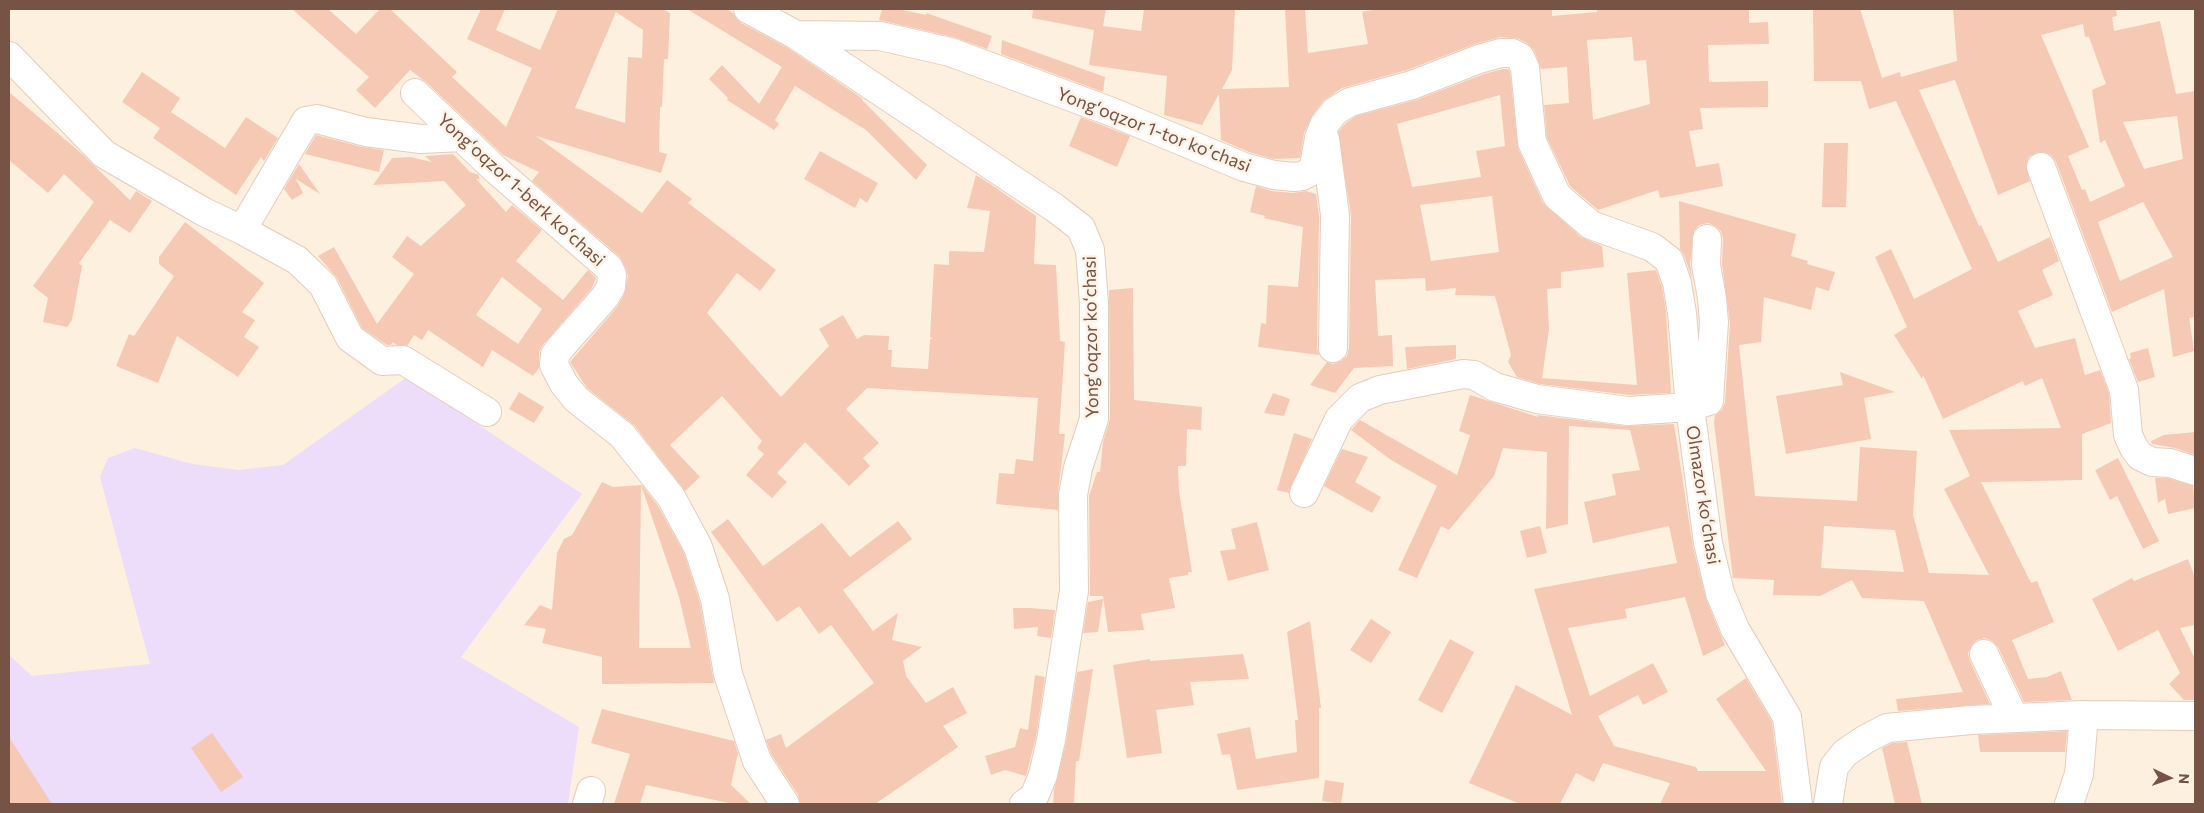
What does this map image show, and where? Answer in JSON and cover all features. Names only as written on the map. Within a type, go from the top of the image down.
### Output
[{"type":"street","name":"Yongʻoqzor koʻchasi","points":[[748,9],[796,35],[1055,208],[1081,228],[1090,250],[1094,303],[1094,419],[1078,468],[1073,494],[1074,591],[1051,740],[1043,775],[1034,797],[1024,804]]},
{"type":"street","name":"Yongʻoqzor 1-tor koʻchasi","points":[[796,35],[880,36],[950,52],[1112,112],[1244,168],[1274,175],[1302,176],[1310,172],[1314,167],[1319,138],[1324,126],[1335,111],[1350,102],[1412,85],[1479,59],[1501,53],[1512,53],[1520,57],[1525,68],[1532,142],[1557,196],[1591,226],[1652,247],[1669,260],[1677,283],[1682,313],[1690,407]]},
{"type":"street","points":[[9,56],[104,154],[204,212],[297,260],[323,285],[350,338],[382,361],[402,360],[487,412]]},
{"type":"street","name":"Yongʻoqzor 1-berk koʻchasi","points":[[415,93],[609,268],[612,274],[611,287],[605,297],[560,348],[555,355],[554,365],[564,384],[576,399],[622,435],[671,497],[698,547],[715,599],[728,674],[757,761],[785,804]]},
{"type":"street","points":[[242,230],[306,121],[317,119],[366,132],[421,139],[462,137]]},
{"type":"street","points":[[1324,126],[1335,215],[1333,348]]},
{"type":"street","points":[[2041,167],[2124,390],[2128,435],[2134,448],[2140,456],[2152,462],[2178,465],[2195,471]]},
{"type":"street","points":[[1690,407],[1709,401],[1714,322],[1706,264],[1707,239]]},
{"type":"street","name":"Olmazor koʻchasi","points":[[1304,492],[1339,420],[1360,398],[1380,390],[1463,374],[1474,375],[1495,387],[1537,399],[1628,411],[1690,407],[1708,543],[1720,593],[1735,629],[1787,717],[1798,804]]},
{"type":"street","points":[[1984,654],[2014,718]]},
{"type":"street","points":[[2069,804],[2079,774],[2084,714]]},
{"type":"street","points":[[1828,804],[1834,767],[1845,753],[1887,728],[2084,714],[2195,716]]},
{"type":"shaded area","points":[[407,377],[582,494],[461,657],[579,727],[568,804],[9,804],[9,655],[32,676],[150,664],[100,477],[108,458],[135,448],[192,464],[239,470],[283,465]]},
{"type":"building","points":[[292,9],[328,9],[356,34],[380,9],[390,9],[457,72],[452,77],[506,127],[532,68],[467,39],[481,9],[505,9],[496,30],[540,50],[558,9],[663,9],[670,13],[668,59],[664,59],[662,107],[660,107],[659,152],[667,154],[661,173],[536,136],[642,213],[667,180],[692,199],[688,203],[776,270],[760,291],[737,273],[707,313],[781,397],[829,346],[819,329],[843,315],[857,339],[864,335],[889,336],[888,350],[892,350],[891,367],[928,369],[930,339],[933,339],[930,337],[934,264],[949,265],[949,251],[984,252],[990,211],[967,208],[976,175],[989,183],[1036,216],[1034,264],[1056,265],[1060,341],[1065,342],[1059,434],[1065,434],[1058,492],[1058,510],[996,504],[999,473],[1014,474],[1016,459],[1033,461],[1038,398],[867,388],[846,409],[879,443],[863,458],[870,466],[849,486],[805,442],[777,473],[787,482],[772,498],[746,475],[764,454],[757,448],[762,441],[722,396],[670,445],[700,477],[685,491],[634,425],[587,388],[570,362],[617,307],[624,295],[628,276],[620,257],[532,181],[539,172],[503,155],[426,82],[410,70],[375,108],[356,90],[369,77]],"holes":[[[616,12],[643,30],[642,58],[628,57],[625,123],[575,108]]]},
{"type":"building","points":[[687,9],[727,9],[741,23],[788,48],[863,99],[927,165],[916,180],[866,130],[795,86],[775,120],[779,124],[774,130],[727,100],[728,98],[709,79],[722,65],[759,104],[782,67]]},
{"type":"building","points":[[882,9],[897,9],[926,15],[926,13],[992,36],[987,49],[953,37],[879,20]]},
{"type":"building","points":[[1033,9],[1106,9],[1103,26],[1141,31],[1144,9],[1235,9],[1232,70],[1222,89],[1289,87],[1285,9],[1305,9],[1308,53],[1368,44],[1362,12],[1378,9],[1552,9],[1552,16],[1597,12],[1597,9],[1749,9],[1749,23],[1768,22],[1769,44],[1708,45],[1709,82],[1768,81],[1768,107],[1700,108],[1703,129],[1689,131],[1696,167],[1719,163],[1723,186],[1660,198],[1658,190],[1598,210],[1570,186],[1547,138],[1544,105],[1569,103],[1567,67],[1541,69],[1534,50],[1527,43],[1519,39],[1501,37],[1475,44],[1407,70],[1342,88],[1323,101],[1312,116],[1304,133],[1300,158],[1273,159],[1249,152],[1221,140],[1219,94],[1202,125],[1164,115],[1167,76],[1089,65],[1094,30],[1032,18]],"holes":[[[1632,37],[1634,61],[1646,60],[1650,104],[1593,120],[1587,40]]]},
{"type":"building","points":[[1813,9],[1860,9],[1882,78],[1900,72],[1901,77],[1957,61],[1953,9],[2116,9],[2117,16],[2112,17],[2114,31],[2160,21],[2176,94],[2195,91],[2195,317],[2189,318],[2194,351],[2173,357],[2164,289],[2112,312],[2056,162],[2051,155],[2043,152],[2035,153],[2029,157],[2026,165],[2030,181],[1998,195],[1955,80],[1919,90],[1979,226],[1981,225],[1998,262],[2050,237],[2059,261],[2042,270],[2053,295],[2018,311],[2035,348],[2075,338],[2085,375],[2100,370],[2109,393],[2111,423],[2082,434],[2082,480],[1981,482],[2031,583],[2037,581],[2054,622],[2012,640],[2028,679],[2047,677],[2061,671],[2072,700],[2024,702],[1998,647],[1992,641],[1985,638],[1977,640],[1968,653],[1990,704],[1898,711],[1896,699],[1963,692],[1924,601],[1862,598],[1852,580],[1820,596],[1773,595],[1774,580],[1733,578],[1714,423],[1715,415],[1722,410],[1725,402],[1730,323],[1722,264],[1723,239],[1721,231],[1708,223],[1699,225],[1694,231],[1690,265],[1697,306],[1692,278],[1680,249],[1679,201],[1796,234],[1791,256],[1808,261],[1807,264],[1835,272],[1829,291],[1816,287],[1811,310],[1764,297],[1761,342],[1739,345],[1755,496],[1857,501],[1860,447],[1917,451],[1913,515],[1929,573],[1989,575],[1944,489],[1970,476],[1949,430],[2061,428],[2042,378],[2025,386],[2023,381],[1943,419],[1923,375],[1922,379],[1894,335],[1907,327],[1875,257],[1891,249],[1914,299],[1972,269],[1896,101],[1869,109],[1861,81],[1814,81]],"holes":[[[2083,24],[2085,37],[2089,37],[2106,84],[2092,90],[2100,143],[2105,140],[2125,186],[2090,202],[2085,189],[2082,190],[2068,156],[2089,147],[2041,35]],[[2177,116],[2183,159],[2144,169],[2123,122]],[[2143,202],[2173,257],[2120,281],[2098,222]],[[1824,526],[1895,530],[1904,572],[1821,568]]]},
{"type":"building","points":[[1002,40],[1105,77],[1103,92],[1001,54]]},
{"type":"building","points":[[1503,69],[1508,69],[1510,72],[1518,148],[1543,203],[1581,237],[1602,246],[1604,267],[1561,272],[1561,288],[1547,289],[1549,329],[1542,378],[1637,385],[1627,273],[1656,270],[1662,287],[1666,311],[1671,393],[1629,395],[1540,384],[1517,377],[1508,362],[1511,355],[1495,296],[1455,295],[1456,288],[1426,291],[1425,278],[1375,280],[1378,336],[1392,335],[1393,366],[1354,368],[1335,393],[1310,385],[1327,362],[1333,364],[1341,361],[1347,356],[1349,348],[1351,215],[1338,132],[1356,116],[1416,100],[1484,74]],"holes":[[[1500,95],[1505,146],[1476,151],[1481,177],[1412,187],[1397,124]],[[1492,196],[1499,252],[1431,261],[1420,205]]]},
{"type":"building","points":[[142,72],[180,98],[171,112],[225,148],[246,117],[278,138],[264,161],[261,157],[236,195],[153,138],[160,128],[122,102]]},
{"type":"building","points":[[9,92],[81,153],[130,200],[136,191],[152,201],[130,233],[110,220],[79,263],[82,266],[72,320],[67,327],[43,322],[48,298],[33,286],[94,202],[64,174],[48,193],[9,160]]},
{"type":"building","points":[[1081,117],[1130,136],[1117,167],[1069,146]]},
{"type":"building","points":[[316,135],[362,147],[384,150],[379,172],[305,154]]},
{"type":"building","points":[[1824,143],[1848,143],[1846,207],[1822,207]]},
{"type":"building","points":[[820,151],[878,183],[867,203],[860,198],[855,208],[804,179]]},
{"type":"building","points":[[453,154],[470,172],[479,175],[479,179],[476,179],[506,212],[512,205],[542,230],[516,261],[563,300],[588,270],[596,278],[592,288],[542,346],[539,353],[539,368],[533,376],[492,350],[483,367],[428,330],[422,340],[414,335],[407,346],[397,345],[393,342],[391,345],[387,345],[362,328],[337,278],[318,256],[334,247],[377,324],[414,274],[392,257],[407,236],[421,246],[466,205],[444,181],[373,185],[392,158],[410,157],[432,162],[425,156]],"holes":[[[502,277],[542,309],[518,344],[476,315]]]},
{"type":"building","points":[[299,164],[320,194],[296,179],[303,193],[292,200],[284,189]]},
{"type":"building","points":[[1256,186],[1272,191],[1293,193],[1306,191],[1316,194],[1319,216],[1317,348],[1319,355],[1258,347],[1261,323],[1266,324],[1268,285],[1298,287],[1303,227],[1264,218],[1265,216],[1250,212]]},
{"type":"building","points":[[185,222],[264,283],[242,312],[255,320],[244,337],[259,347],[238,377],[177,336],[158,383],[116,366],[129,334],[134,336],[174,276],[159,264],[159,257]]},
{"type":"building","points":[[1133,288],[1134,400],[1202,407],[1201,430],[1187,429],[1186,466],[1178,466],[1179,491],[1192,572],[1188,572],[1188,575],[1169,578],[1175,608],[1141,614],[1144,630],[1108,632],[1103,596],[1090,596],[1089,496],[1097,472],[1100,472],[1103,442],[1110,419],[1109,290]]},
{"type":"building","points":[[1456,345],[1456,359],[1407,369],[1405,347]]},
{"type":"building","points":[[2148,348],[2155,377],[2138,382],[2129,359],[2131,358],[2130,353]]},
{"type":"building","points":[[1840,372],[1895,392],[1864,398],[1871,439],[1786,454],[1776,396],[1843,385]]},
{"type":"building","points":[[519,392],[544,407],[534,423],[509,409]]},
{"type":"building","points":[[1273,393],[1290,399],[1284,416],[1264,413]]},
{"type":"building","points":[[1470,395],[1538,417],[1537,415],[1626,426],[1674,424],[1693,547],[1706,599],[1725,645],[1703,656],[1685,597],[1625,609],[1627,618],[1568,628],[1590,696],[1653,663],[1668,692],[1643,705],[1638,695],[1598,716],[1614,746],[1696,767],[1698,771],[1766,771],[1716,699],[1746,678],[1772,722],[1782,804],[1660,804],[1670,783],[1603,763],[1594,782],[1576,773],[1560,804],[1520,804],[1469,783],[1516,685],[1572,715],[1534,589],[1677,563],[1669,526],[1593,543],[1584,502],[1616,495],[1612,474],[1640,470],[1630,430],[1569,426],[1568,524],[1546,529],[1547,452],[1503,448],[1494,476],[1449,530],[1441,526],[1417,578],[1398,570],[1437,486],[1391,460],[1351,430],[1360,420],[1457,475],[1470,435],[1459,431]]},
{"type":"building","points":[[2195,432],[2195,455],[2175,448],[2152,444],[2151,441],[2164,435]]},
{"type":"building","points":[[1294,433],[1312,439],[1289,493],[1277,490]]},
{"type":"building","points":[[1342,449],[1368,457],[1355,482],[1381,497],[1372,513],[1324,486]]},
{"type":"building","points":[[2118,458],[2159,541],[2143,549],[2117,496],[2110,500],[2095,470]]},
{"type":"building","points":[[2155,478],[2167,478],[2193,486],[2195,508],[2168,514],[2165,499],[2158,503]]},
{"type":"building","points":[[602,482],[613,487],[641,485],[642,485],[658,506],[684,553],[700,603],[714,683],[602,684],[602,657],[542,643],[546,629],[524,625],[540,605],[552,610],[557,553],[564,539],[572,535]],"holes":[[[641,485],[679,597],[691,648],[639,648]]]},
{"type":"building","points":[[728,519],[763,566],[822,523],[850,557],[898,521],[912,539],[843,590],[873,631],[898,613],[892,640],[922,647],[903,661],[906,676],[926,703],[953,687],[967,713],[943,726],[958,747],[875,804],[800,804],[798,795],[771,754],[766,740],[781,734],[786,748],[874,683],[831,625],[819,634],[799,606],[777,622],[711,532]]},
{"type":"building","points":[[1257,522],[1269,570],[1228,581],[1220,551],[1236,549],[1231,529]]},
{"type":"building","points":[[1540,526],[1547,553],[1527,558],[1520,531]]},
{"type":"building","points":[[2188,559],[2195,578],[2195,625],[2180,628],[2195,659],[2195,700],[2184,700],[2169,684],[2180,673],[2158,630],[2118,651],[2092,599],[2132,578],[2134,581]]},
{"type":"building","points":[[1103,599],[1098,632],[1083,633],[1088,602]]},
{"type":"building","points":[[1013,608],[1055,610],[1051,638],[1037,636],[1038,627],[1014,629]]},
{"type":"building","points":[[1371,619],[1391,632],[1371,663],[1350,650]]},
{"type":"building","points":[[1310,621],[1321,708],[1319,708],[1319,778],[1237,790],[1230,754],[1222,755],[1217,734],[1250,727],[1256,759],[1297,752],[1295,720],[1298,720],[1287,632]]},
{"type":"building","points":[[1450,639],[1474,652],[1442,713],[1418,700]]},
{"type":"building","points":[[1243,654],[1249,679],[1190,682],[1194,705],[1156,710],[1162,753],[1127,758],[1113,665],[1150,659],[1150,661]]},
{"type":"building","points":[[1093,669],[1079,761],[1076,761],[1074,804],[1053,804],[1054,790],[1066,743],[1077,672]]},
{"type":"building","points":[[1035,675],[1045,677],[1036,737],[1026,776],[1005,770],[991,775],[985,756],[1015,747],[1020,728],[1028,730]]},
{"type":"building","points":[[602,709],[734,741],[738,753],[731,785],[751,804],[733,804],[646,785],[640,804],[614,804],[630,754],[591,743]]},
{"type":"building","points":[[2067,731],[2065,752],[1980,752],[1978,735]]},
{"type":"building","points":[[212,733],[243,777],[221,792],[191,748]]},
{"type":"building","points":[[9,737],[52,804],[9,804]]},
{"type":"building","points":[[1907,742],[1922,804],[1895,804],[1882,748],[1892,743]]},
{"type":"building","points":[[1325,780],[1344,783],[1341,804],[1322,801]]}]
